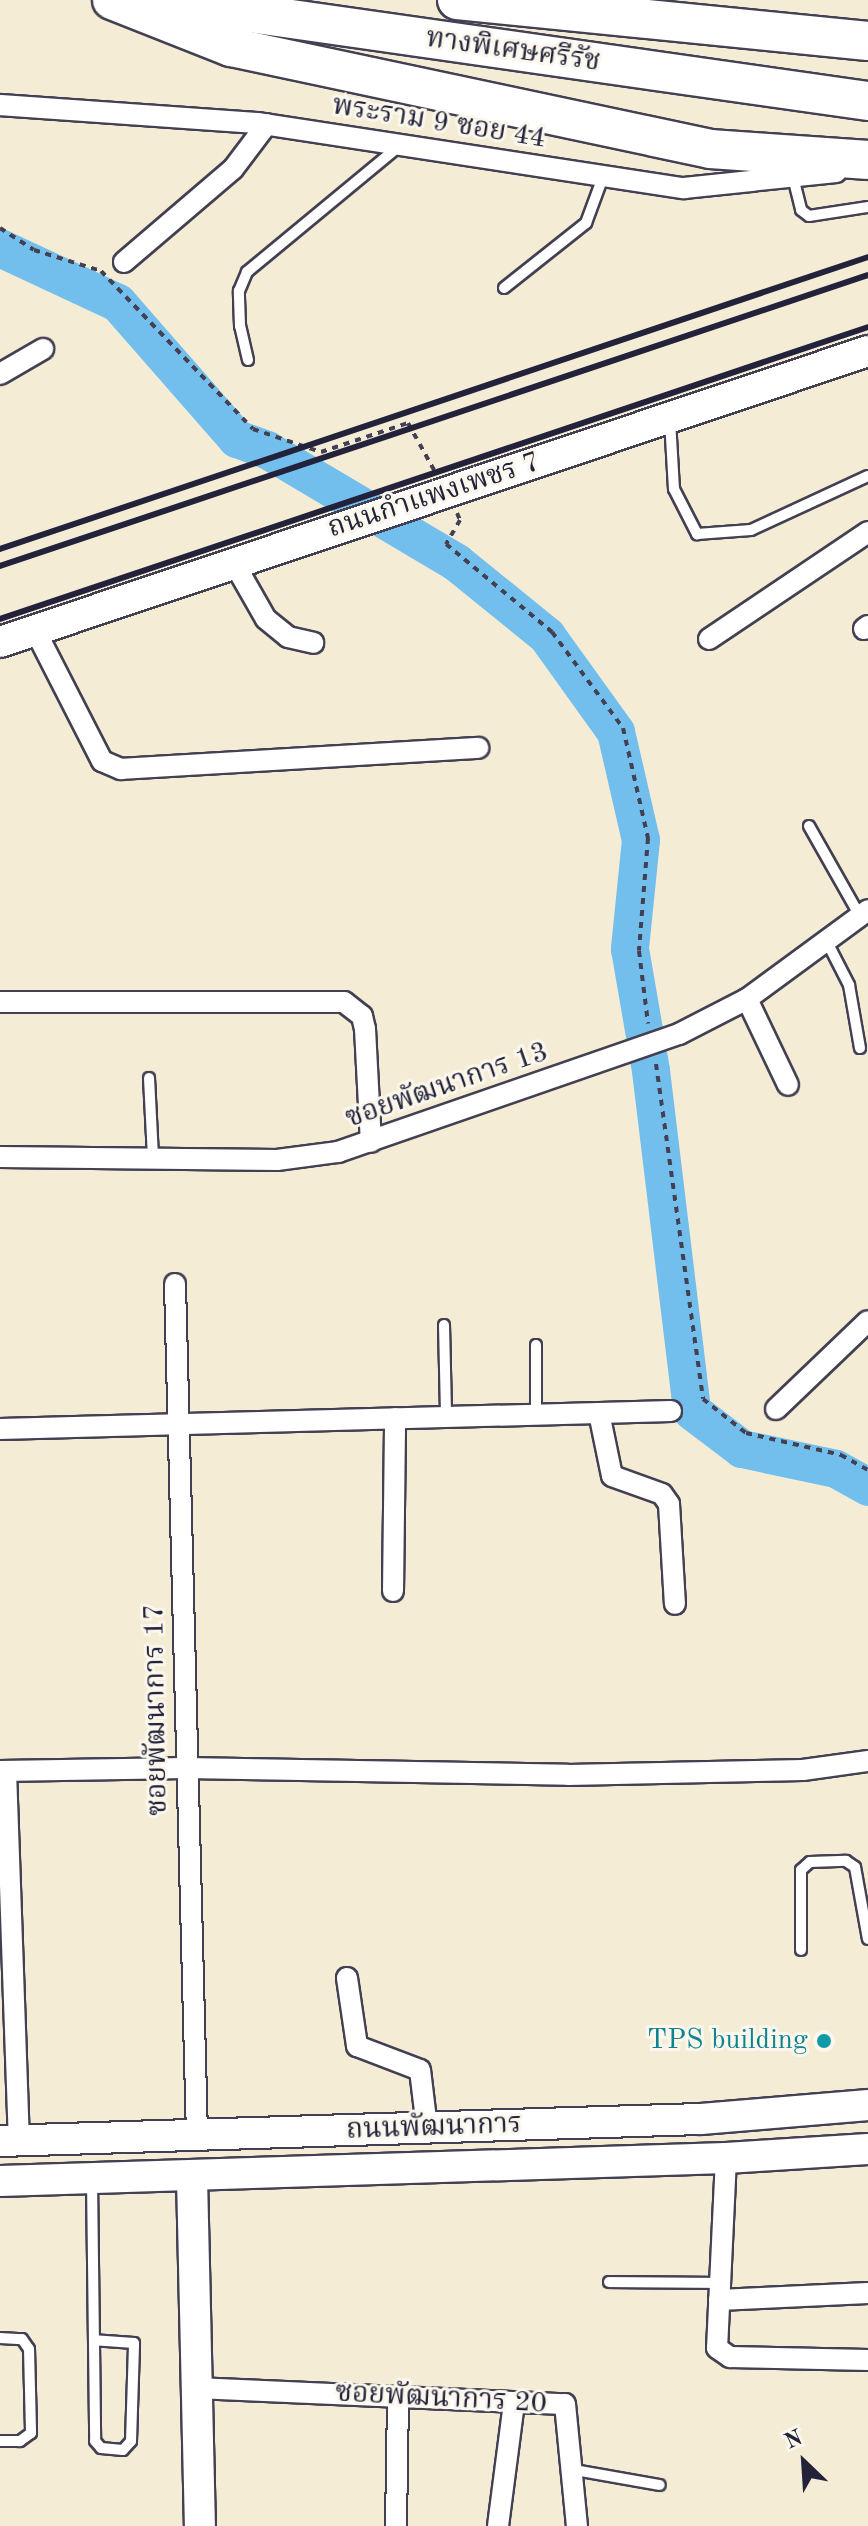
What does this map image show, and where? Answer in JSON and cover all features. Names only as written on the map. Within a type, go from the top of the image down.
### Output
[{"type":"highway","points":[[112,0],[231,47],[649,136],[711,149],[868,160]]},
{"type":"highway","name":"ทางพิเศษศรีรัช","points":[[158,0],[868,101]]},
{"type":"highway","points":[[457,0],[868,41]]},
{"type":"main road","name":"ถนนกำแพงเพชร 7","points":[[0,642],[868,351]]},
{"type":"main road","name":"ถนนพัฒนาการ","points":[[10,2141],[701,2119],[868,2105]]},
{"type":"main road","name":"ถนนพัฒนาการ","points":[[0,2181],[726,2158],[868,2149]]},
{"type":"main road","points":[[192,2177],[194,2388],[200,2526]]},
{"type":"street","name":"พระราม 9 ซอย 44","points":[[0,105],[267,124],[684,188],[868,168]]},
{"type":"street","points":[[124,262],[233,169],[267,124]]},
{"type":"street","points":[[0,374],[43,349]]},
{"type":"street","points":[[709,639],[868,532]]},
{"type":"street","points":[[234,563],[266,619],[288,637],[313,643]]},
{"type":"street","points":[[35,630],[102,761],[121,769],[478,748]]},
{"type":"street","name":"ซอยพัฒนาการ 13","points":[[0,1157],[277,1160],[371,1142],[679,1034],[747,999],[826,940],[865,919]]},
{"type":"street","points":[[747,999],[788,1085]]},
{"type":"street","points":[[0,1002],[344,1002],[362,1016],[365,1029],[371,1142]]},
{"type":"street","name":"ซอยพัฒนาการ 17","points":[[175,1284],[197,2136]]},
{"type":"street","points":[[776,1409],[868,1321]]},
{"type":"street","points":[[0,1429],[536,1412],[671,1411]]},
{"type":"street","points":[[599,1413],[612,1476],[662,1494],[669,1504],[675,1604]]},
{"type":"street","points":[[393,1591],[395,1418]]},
{"type":"street","points":[[10,2141],[3,1771],[186,1768],[568,1775],[803,1770],[868,1761]]},
{"type":"street","points":[[347,1978],[357,2046],[420,2070],[427,2128]]},
{"type":"street","points":[[726,2158],[716,2342],[724,2355],[868,2360]]},
{"type":"street","points":[[720,2292],[868,2293]]},
{"type":"street","name":"ซอยพัฒนาการ 20","points":[[194,2388],[566,2406],[567,2469],[577,2497],[577,2526]]},
{"type":"street","points":[[396,2526],[398,2397]]},
{"type":"street","points":[[498,2526],[514,2402]]},
{"type":"lane","points":[[248,360],[240,326],[239,291],[247,272],[400,146]]},
{"type":"lane","points":[[504,288],[586,223],[603,177]]},
{"type":"lane","points":[[793,177],[801,210],[809,216],[868,207]]},
{"type":"lane","points":[[669,418],[674,489],[697,534],[751,530],[868,476]]},
{"type":"lane","points":[[809,826],[865,919]]},
{"type":"lane","points":[[826,940],[849,985],[860,1048]]},
{"type":"lane","points":[[149,1078],[153,1157]]},
{"type":"lane","points":[[444,1325],[446,1416]]},
{"type":"lane","points":[[536,1345],[536,1412]]},
{"type":"lane","points":[[801,1950],[801,1870],[810,1862],[846,1861],[855,1867],[868,1939]]},
{"type":"lane","points":[[92,2179],[95,2441],[101,2448],[123,2450],[131,2441],[134,2343],[95,2340]]},
{"type":"lane","points":[[609,2282],[720,2292]]},
{"type":"lane","points":[[0,2338],[22,2339],[29,2349],[31,2433],[20,2441],[0,2441]]},
{"type":"lane","points":[[567,2469],[660,2485]]},
{"type":"path","points":[[0,228],[34,250],[101,271],[253,429],[321,452],[408,423],[428,459]]},
{"type":"path","points":[[452,505],[460,520],[446,544],[552,632],[623,728],[648,838],[639,951],[648,1024],[669,1014],[679,1034],[655,1054],[703,1399],[746,1433],[841,1455],[868,1470]]},
{"type":"waterway","points":[[0,248],[118,303],[237,439],[267,450],[457,563],[547,636],[616,732],[641,840],[630,949],[651,1071],[692,1411],[742,1449],[836,1469],[868,1487]]},
{"type":"railway","points":[[0,549],[868,257]]},
{"type":"railway","points":[[0,566],[868,275]]},
{"type":"railway","points":[[0,619],[868,327]]},
{"type":"place","name":"TPS building","points":[[824,2041]]}]
